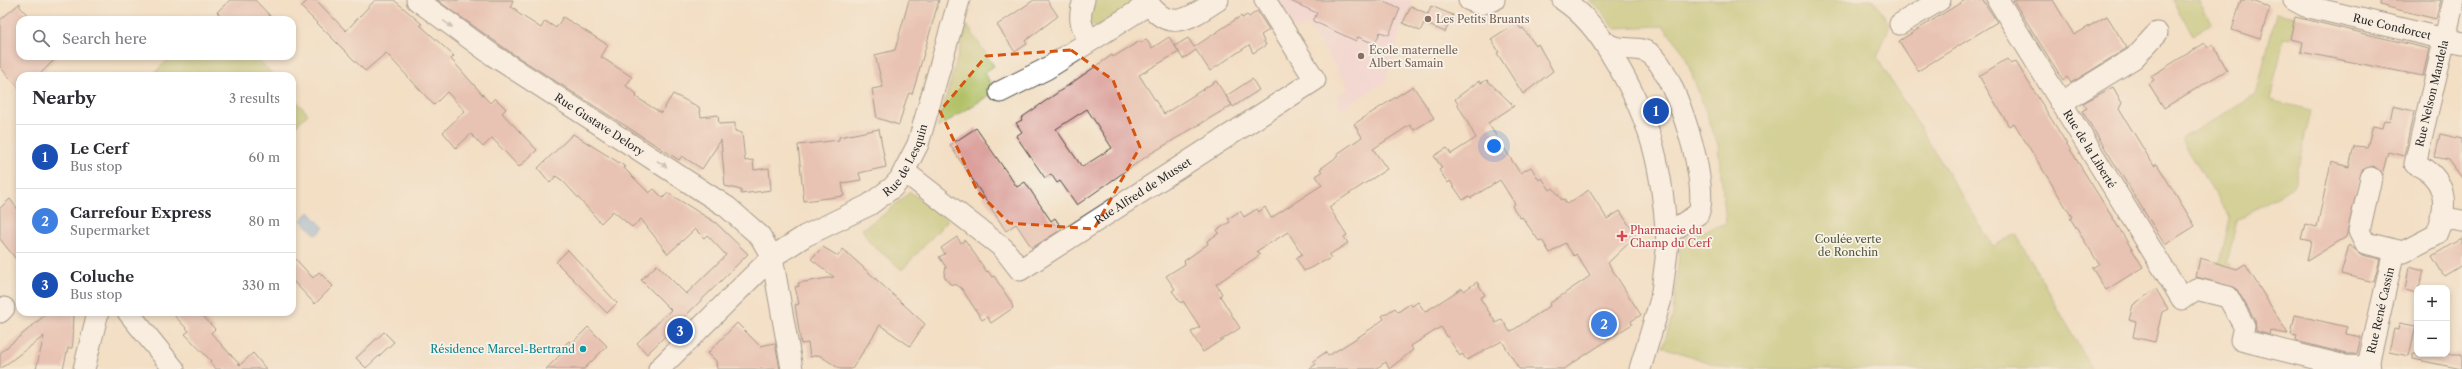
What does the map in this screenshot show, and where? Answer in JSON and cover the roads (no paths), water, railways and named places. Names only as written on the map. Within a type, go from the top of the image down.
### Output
[{"type":"street","name":"Rue Gustave Delory","points":[[417,0],[494,56],[727,207],[760,236],[772,257],[792,369]]},
{"type":"street","name":"Rue de Lesquin","points":[[658,369],[772,257],[805,236],[869,205],[893,187],[905,172],[918,144],[959,0]]},
{"type":"street","points":[[1084,0],[1080,12],[1080,24],[1090,41]]},
{"type":"street","points":[[1000,92],[1046,69],[1148,2],[1161,16],[1177,20],[1188,19],[1218,0]]},
{"type":"street","name":"Rue Alfred de Musset","points":[[905,172],[1004,248],[1020,270],[1315,80],[1265,0]]},
{"type":"street","points":[[1469,0],[1480,4],[1494,0]]},
{"type":"street","points":[[1563,0],[1586,18],[1604,41],[1634,94],[1652,139],[1664,195],[1667,247]]},
{"type":"street","points":[[1900,24],[1940,0]]},
{"type":"street","name":"Rue de la Liberté","points":[[1998,0],[2182,299],[2196,289],[2228,298],[2244,326],[2241,340],[2345,366],[2370,368]]},
{"type":"street","name":"Rue Condorcet","points":[[2294,0],[2305,6],[2453,41]]},
{"type":"street","name":"Rue Nelson Mandela","points":[[2441,216],[2445,198],[2442,189],[2430,172],[2415,164],[2453,41],[2454,0]]},
{"type":"street","points":[[2061,102],[2134,58],[2158,33]]},
{"type":"street","points":[[1604,41],[1617,50],[1646,52],[1657,60],[1677,101],[1691,139],[1700,186],[1699,211],[1692,219],[1673,230],[1669,235],[1661,298],[1640,369]]},
{"type":"street","points":[[2371,178],[2360,227],[2360,236],[2368,244],[2394,251],[2411,250],[2433,238],[2438,231],[2441,216],[2462,221]]},
{"type":"street","name":"Rue René Cassin","points":[[2370,368],[2369,361],[2394,251]]},
{"type":"street","points":[[84,369],[97,316]]},
{"type":"street","points":[[131,316],[174,369]]},
{"type":"water","points":[[309,212],[324,228],[316,235],[301,220]]},
{"type":"place","name":"Les Petits Bruants","points":[[1428,19]]},
{"type":"place","name":"École maternelle Albert Samain","points":[[1361,56]]},
{"type":"place","name":"Le Cerf","points":[[1656,111]]},
{"type":"place","name":"Pharmacie du Champ du Cerf","points":[[1622,236]]},
{"type":"place","name":"Carrefour Express","points":[[1604,324]]},
{"type":"place","name":"Coluche","points":[[680,331]]},
{"type":"place","name":"Résidence Marcel-Bertrand","points":[[583,349]]},
{"type":"park label","name":"Coulée verte de Ronchin","points":[[1848,245]]}]
